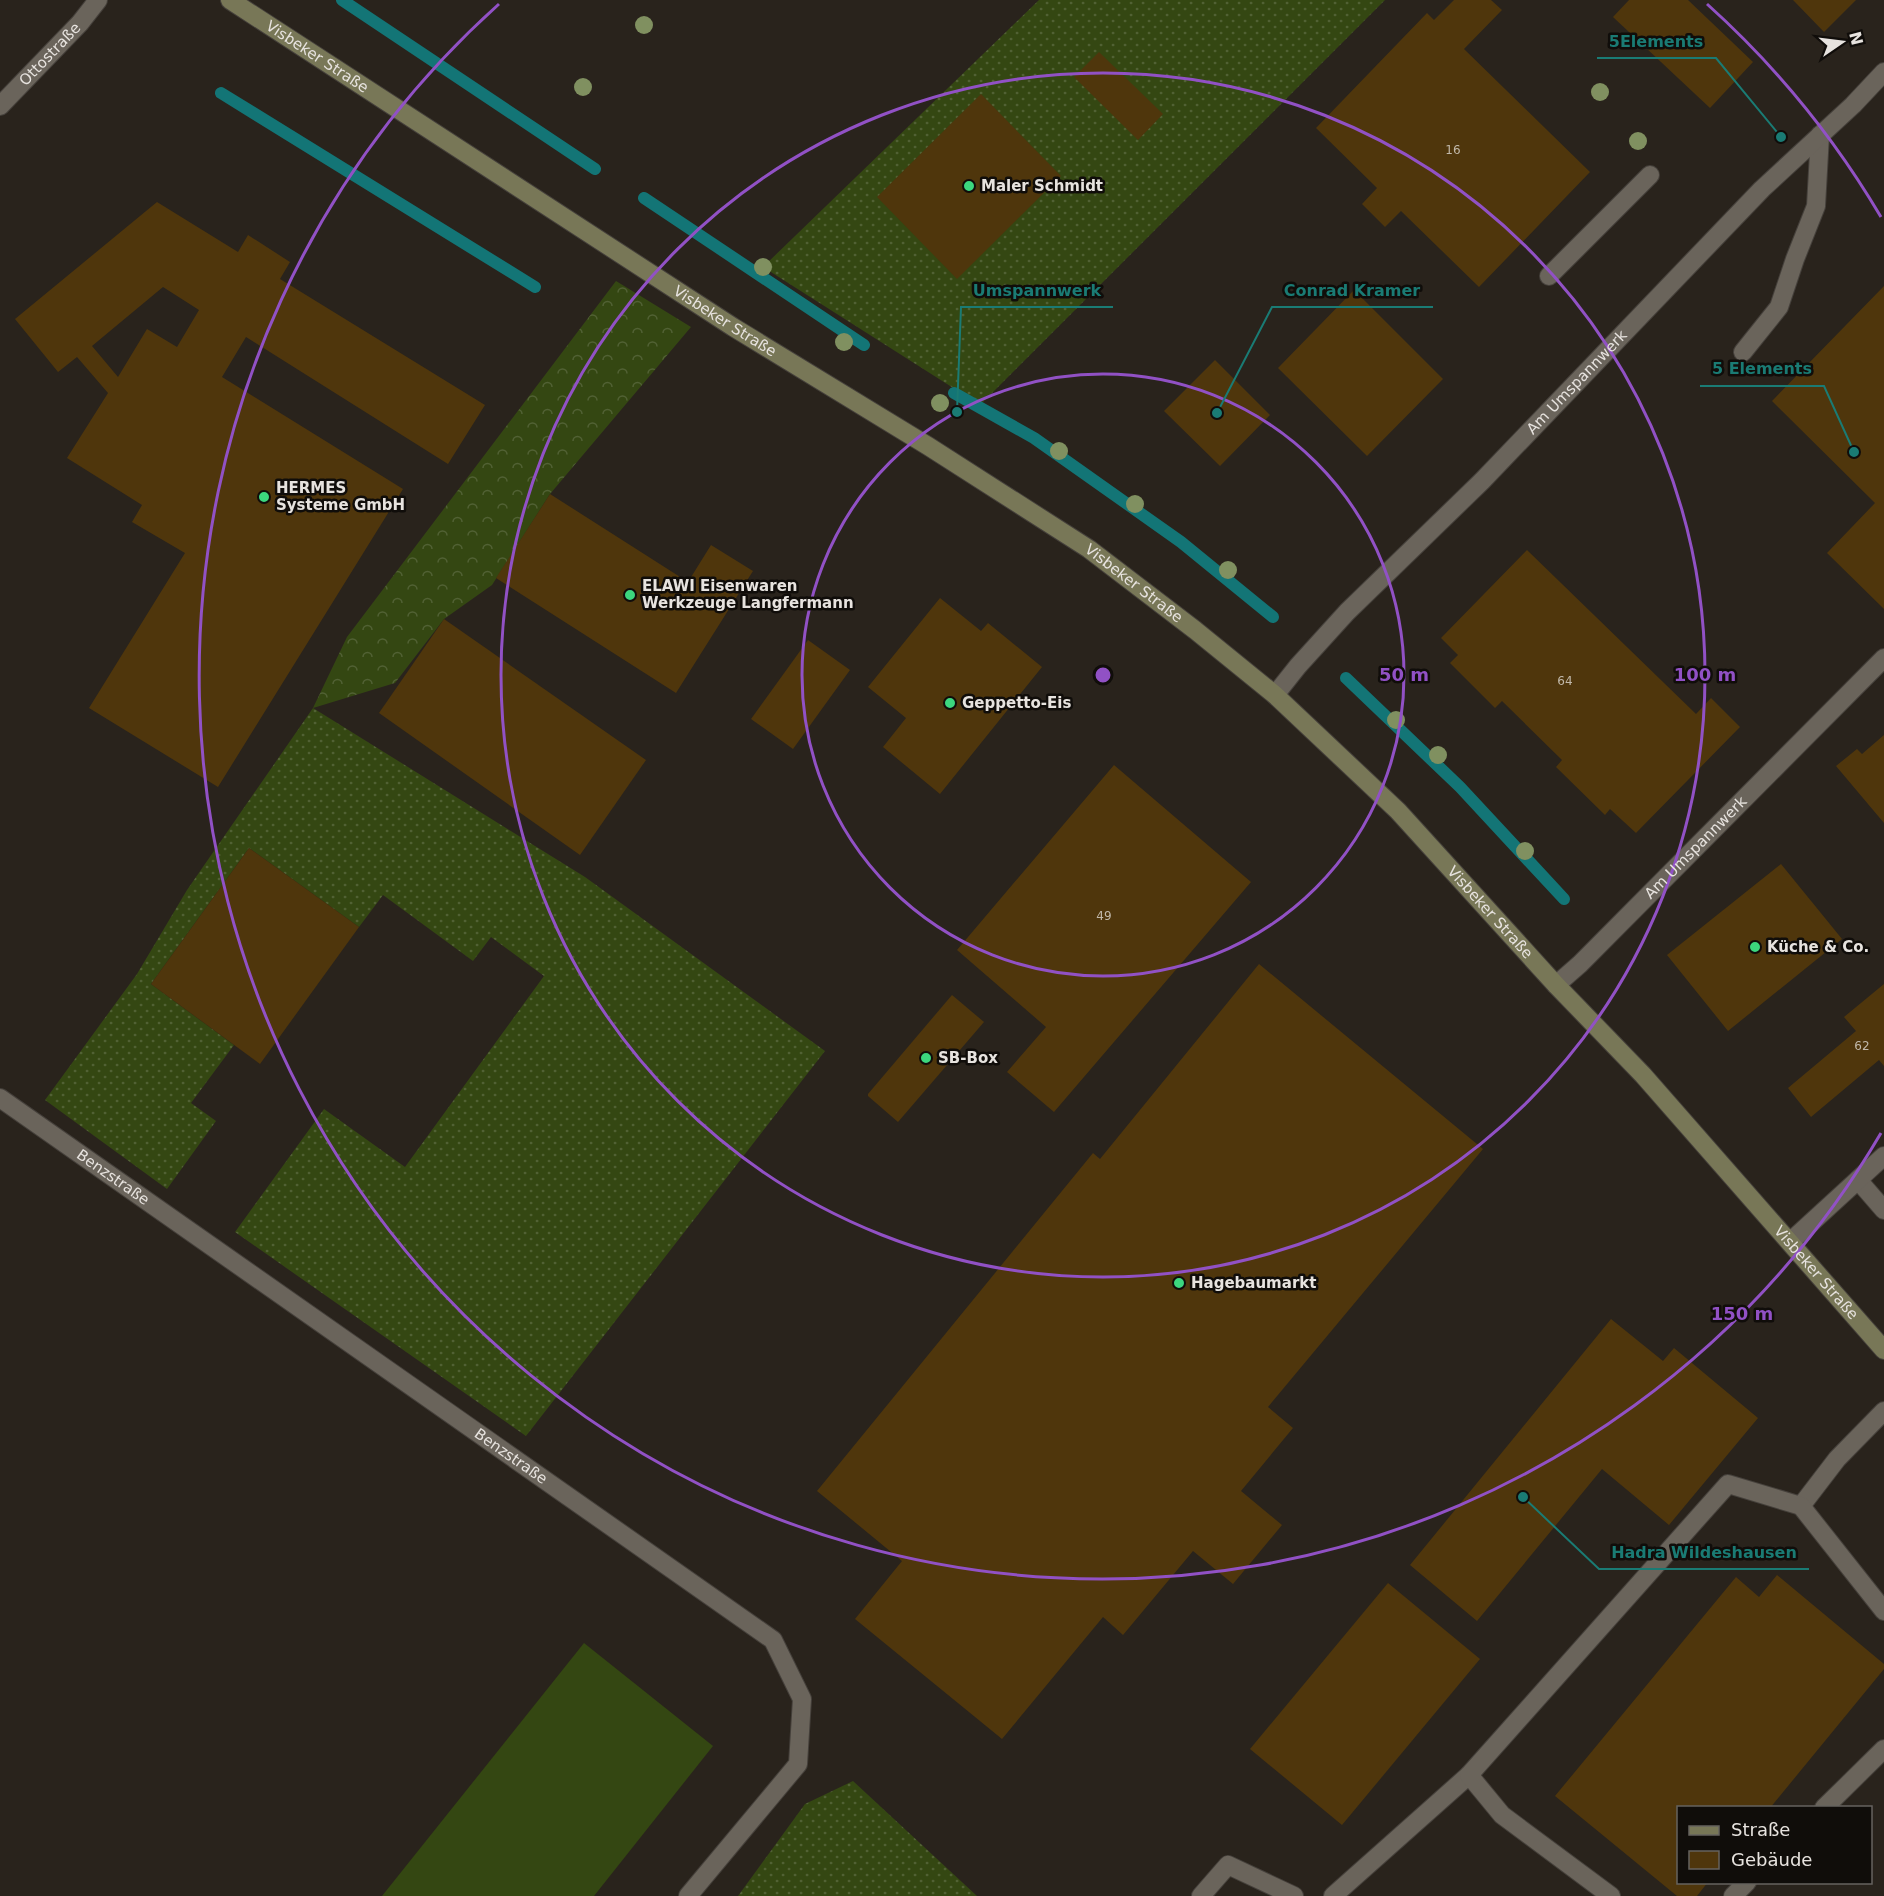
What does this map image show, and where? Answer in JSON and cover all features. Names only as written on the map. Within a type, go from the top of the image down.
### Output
[{"type":"main road","name":"Visbeker Straße","points":[[230,0],[733,327],[928,446],[1089,549],[1275,695],[1398,811],[1556,985],[1643,1075],[1884,1350]]},
{"type":"street","name":"Ottostraße","points":[[0,106],[80,23],[98,0]]},
{"type":"street","name":"Am Umspannwerk","points":[[1275,695],[1347,612],[1482,481],[1762,189],[1853,105],[1884,72]]},
{"type":"street","points":[[1743,352],[1779,308],[1816,206],[1820,135]]},
{"type":"street","points":[[1549,276],[1650,175]]},
{"type":"street","name":"Am Umspannwerk","points":[[1556,985],[1580,964],[1884,658]]},
{"type":"street","name":"Benzstraße","points":[[0,1098],[773,1640],[802,1699],[798,1764],[688,1896]]},
{"type":"street","points":[[1790,1242],[1884,1156]]},
{"type":"street","points":[[1858,1180],[1884,1210]]},
{"type":"street","points":[[1802,1506],[1837,1459],[1884,1412]]},
{"type":"street","points":[[1333,1896],[1469,1775],[1728,1484],[1802,1506],[1884,1611]]},
{"type":"street","points":[[1826,1806],[1884,1749]]},
{"type":"street","points":[[1469,1775],[1502,1815],[1611,1896]]},
{"type":"street","points":[[1201,1896],[1228,1865],[1294,1896]]},
{"type":"street","points":[[1733,1896],[1745,1884]]},
{"type":"green space","points":[[1039,0],[1385,0],[980,405],[763,267]]},
{"type":"green space","points":[[616,281],[691,327],[550,494],[492,585],[444,619],[395,683],[313,708],[347,637]]},
{"type":"green space","points":[[313,708],[585,877],[825,1051],[526,1436],[235,1232],[324,1109],[405,1167],[544,976],[491,937],[473,961],[383,895],[359,927],[249,848],[151,984],[234,1045],[191,1103],[216,1121],[167,1189],[45,1100],[137,974],[187,890]]},
{"type":"green space","points":[[584,1643],[713,1746],[594,1896],[382,1896]]},
{"type":"green space","points":[[853,1781],[977,1896],[738,1896],[805,1804]]},
{"type":"building","points":[[1454,0],[1491,0],[1502,10],[1464,49],[1590,172],[1479,287],[1401,211],[1385,227],[1362,204],[1377,188],[1316,128],[1427,13],[1434,20]]},
{"type":"building","points":[[1629,0],[1688,0],[1753,62],[1710,108],[1613,17]]},
{"type":"building","points":[[1793,0],[1856,0],[1824,32]]},
{"type":"building","points":[[1099,52],[1163,114],[1138,140],[1074,77]]},
{"type":"building","name":"Maler Schmidt","points":[[981,94],[1061,176],[957,279],[877,197]]},
{"type":"building","name":"HERMES Systeme GmbH","points":[[157,202],[238,252],[248,235],[290,262],[280,279],[485,405],[448,464],[246,337],[222,377],[403,489],[218,787],[89,708],[185,553],[132,522],[142,505],[67,458],[108,393],[77,357],[58,372],[15,319]],"holes":[[[163,287],[199,310],[177,347],[147,329],[118,377],[92,346]]]},
{"type":"building","points":[[1884,286],[1884,609],[1827,553],[1875,503],[1772,401]]},
{"type":"building","points":[[1354,290],[1443,379],[1367,456],[1278,368]]},
{"type":"building","points":[[1215,360],[1270,415],[1220,466],[1164,411]]},
{"type":"building","name":"ELAWI Eisenwaren Werkzeuge Langfermann","points":[[550,494],[688,582],[711,545],[753,571],[676,693],[496,578]]},
{"type":"building","points":[[1527,550],[1696,714],[1711,698],[1740,727],[1636,833],[1610,809],[1605,815],[1556,767],[1562,760],[1502,701],[1495,708],[1450,663],[1458,655],[1441,638]]},
{"type":"building","name":"Geppetto-Eis","points":[[940,598],[981,631],[988,623],[1042,667],[940,794],[883,747],[906,718],[868,687]]},
{"type":"building","points":[[444,619],[646,760],[580,855],[379,713]]},
{"type":"building","points":[[808,640],[850,670],[793,749],[751,719]]},
{"type":"building","points":[[1884,735],[1884,823],[1836,766],[1857,749],[1862,754]]},
{"type":"building","points":[[1114,765],[1251,882],[1054,1112],[1007,1072],[1046,1027],[957,950]]},
{"type":"building","points":[[249,848],[359,927],[260,1064],[151,984]]},
{"type":"building","name":"Küche & Co.","points":[[1781,864],[1842,939],[1728,1031],[1667,955]]},
{"type":"building","name":"Hagebaumarkt","points":[[1259,964],[1483,1149],[1268,1407],[1293,1428],[1241,1491],[1282,1525],[1233,1584],[1193,1551],[1123,1635],[1103,1617],[1002,1739],[855,1619],[902,1561],[817,1491],[1093,1153],[1100,1159]]},
{"type":"building","points":[[1884,984],[1884,1066],[1879,1060],[1811,1117],[1788,1088],[1856,1031],[1844,1017]]},
{"type":"building","name":"SB-Box","points":[[952,995],[984,1022],[898,1122],[868,1094]]},
{"type":"building","points":[[1611,1319],[1663,1361],[1674,1348],[1758,1418],[1669,1525],[1602,1469],[1477,1621],[1410,1565]]},
{"type":"building","points":[[1777,1575],[1884,1664],[1884,1669],[1772,1806],[1677,1806],[1677,1884],[1706,1884],[1697,1896],[1677,1896],[1555,1796],[1736,1577],[1759,1597]]},
{"type":"building","points":[[1388,1583],[1480,1659],[1342,1825],[1250,1749]]},
{"type":"waterway","points":[[342,0],[595,169]]},
{"type":"waterway","points":[[221,93],[535,287]]},
{"type":"waterway","points":[[644,198],[864,345]]},
{"type":"waterway","points":[[954,393],[1034,438],[1181,542],[1273,617]]},
{"type":"waterway","points":[[1346,678],[1460,787],[1564,899]]},
{"type":"place","name":"5Elements","points":[[1781,137]]},
{"type":"place","name":"Maler Schmidt","points":[[969,186]]},
{"type":"place","name":"Umspannwerk","points":[[957,412]]},
{"type":"place","name":"Conrad Kramer","points":[[1217,413]]},
{"type":"place","name":"5 Elements","points":[[1854,452]]},
{"type":"place","name":"HERMES Systeme GmbH","points":[[264,497]]},
{"type":"place","name":"ELAWI Eisenwaren Werkzeuge Langfermann","points":[[630,595]]},
{"type":"place","name":"Geppetto-Eis","points":[[950,703]]},
{"type":"place","name":"Küche & Co.","points":[[1755,947]]},
{"type":"place","name":"SB-Box","points":[[926,1058]]},
{"type":"place","name":"Hagebaumarkt","points":[[1179,1283]]},
{"type":"place","name":"Hadra Wildeshausen","points":[[1523,1497]]}]
